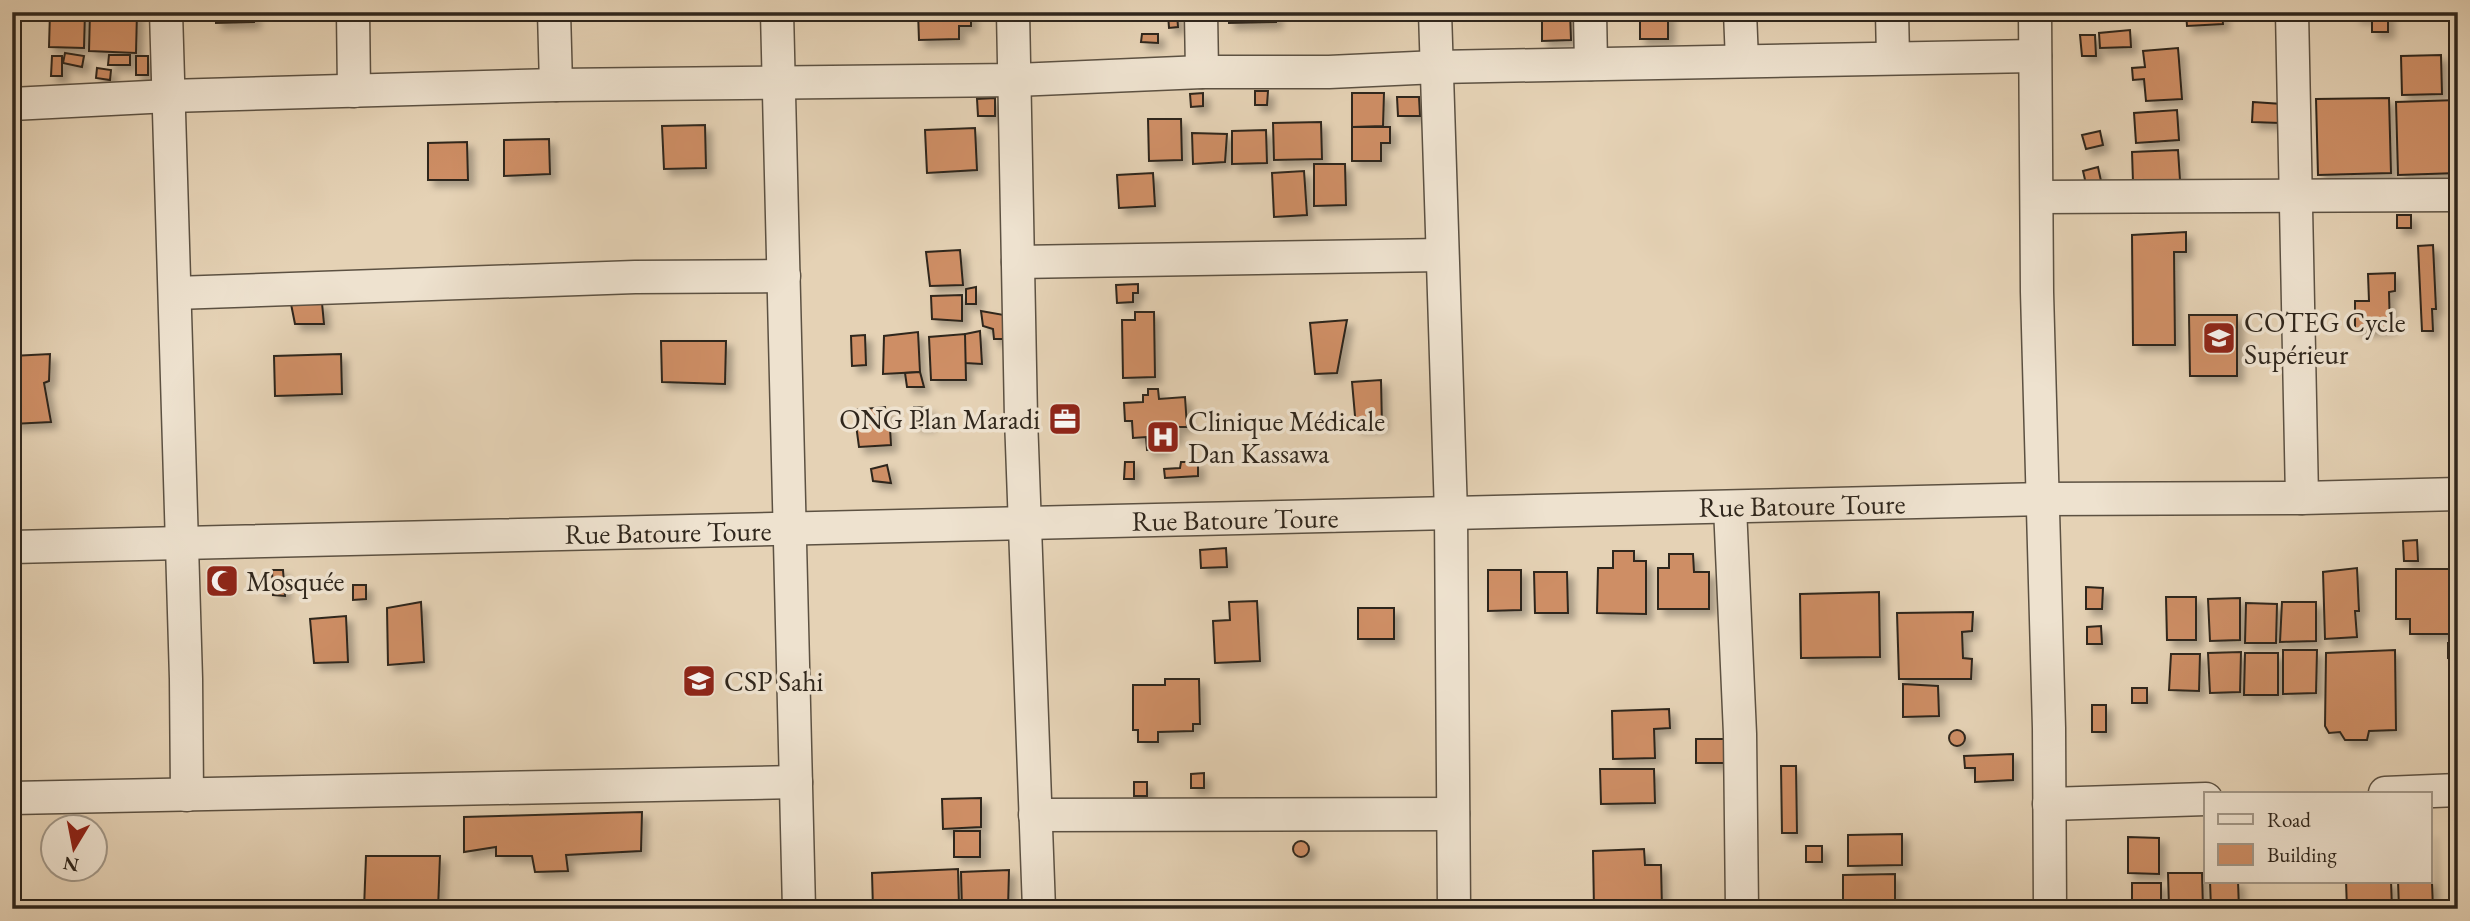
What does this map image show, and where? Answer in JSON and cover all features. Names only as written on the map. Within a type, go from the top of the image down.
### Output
[{"type":"street","points":[[166,12],[187,794]]},
{"type":"street","points":[[353,12],[354,90]]},
{"type":"street","points":[[554,12],[556,85]]},
{"type":"street","points":[[777,12],[799,909]]},
{"type":"street","points":[[1013,12],[1018,262],[1039,909]]},
{"type":"street","points":[[1201,12],[1202,72]]},
{"type":"street","points":[[1435,12],[1451,513],[1454,909]]},
{"type":"street","points":[[1590,12],[1591,64]]},
{"type":"street","points":[[1740,12],[1742,61]]},
{"type":"street","points":[[1892,12],[1893,58]]},
{"type":"street","points":[[2035,12],[2050,909]]},
{"type":"street","points":[[2292,12],[2302,498]]},
{"type":"street","points":[[12,104],[169,96],[556,85],[1015,80],[1202,72],[1329,72],[2035,55]]},
{"type":"street","points":[[2037,197],[2458,195]]},
{"type":"street","points":[[1018,262],[1441,254]]},
{"type":"street","points":[[175,293],[621,277],[783,276]]},
{"type":"street","name":"Rue Batoure Toure","points":[[12,547],[2042,499],[2302,498],[2458,494]]},
{"type":"street","points":[[1730,507],[1740,734],[1742,909]]},
{"type":"street","points":[[12,798],[796,782]]},
{"type":"street","points":[[2409,792],[2458,790]]},
{"type":"street","points":[[2049,804],[2204,799]]},
{"type":"street","points":[[1035,815],[1453,814]]},
{"type":"building","points":[[50,12],[85,12],[84,48],[49,47]]},
{"type":"building","points":[[90,12],[137,12],[136,53],[89,51]]},
{"type":"building","points":[[216,12],[254,12],[254,22],[216,23]]},
{"type":"building","points":[[918,12],[971,12],[971,26],[959,26],[959,39],[919,40]]},
{"type":"building","points":[[1229,12],[1276,12],[1276,22],[1229,23]]},
{"type":"building","points":[[1542,12],[1570,12],[1571,40],[1542,41]]},
{"type":"building","points":[[1640,12],[1668,12],[1668,39],[1640,39]]},
{"type":"building","points":[[2186,12],[2222,12],[2223,24],[2187,26]]},
{"type":"building","points":[[2355,12],[2388,12],[2388,32],[2372,32],[2372,17],[2355,17]]},
{"type":"building","points":[[1177,13],[1178,27],[1169,28],[1168,14]]},
{"type":"building","points":[[2130,30],[2131,47],[2100,48],[2099,33]]},
{"type":"building","points":[[1142,34],[1158,34],[1158,43],[1141,42]]},
{"type":"building","points":[[2080,35],[2095,35],[2096,56],[2082,56]]},
{"type":"building","points":[[2178,48],[2182,99],[2146,101],[2144,79],[2133,80],[2132,68],[2145,67],[2143,51]]},
{"type":"building","points":[[65,53],[84,56],[82,67],[63,63]]},
{"type":"building","points":[[109,55],[130,55],[130,65],[108,65]]},
{"type":"building","points":[[2441,55],[2442,94],[2402,95],[2401,56]]},
{"type":"building","points":[[52,56],[62,56],[62,76],[51,76]]},
{"type":"building","points":[[136,56],[148,56],[148,75],[136,75]]},
{"type":"building","points":[[97,68],[111,70],[110,80],[96,78]]},
{"type":"building","points":[[1255,91],[1268,91],[1267,105],[1255,105]]},
{"type":"building","points":[[1203,93],[1203,106],[1191,107],[1190,94]]},
{"type":"building","points":[[1352,93],[1384,93],[1383,126],[1352,127]]},
{"type":"building","points":[[1397,97],[1419,97],[1420,116],[1398,116]]},
{"type":"building","points":[[995,98],[995,116],[978,116],[977,99]]},
{"type":"building","points":[[2389,98],[2391,173],[2318,175],[2316,99]]},
{"type":"building","points":[[2458,100],[2458,173],[2398,175],[2396,102]]},
{"type":"building","points":[[2253,102],[2282,104],[2280,123],[2252,122]]},
{"type":"building","points":[[2177,110],[2179,140],[2136,143],[2134,113]]},
{"type":"building","points":[[1148,119],[1181,119],[1182,160],[1149,161]]},
{"type":"building","points":[[1321,122],[1322,159],[1274,160],[1273,123]]},
{"type":"building","points":[[705,125],[706,168],[664,169],[662,126]]},
{"type":"building","points":[[1352,127],[1390,127],[1390,143],[1381,143],[1381,161],[1352,161]]},
{"type":"building","points":[[975,128],[977,170],[927,173],[925,130]]},
{"type":"building","points":[[1266,130],[1267,163],[1232,164],[1232,131]]},
{"type":"building","points":[[2100,131],[2103,145],[2086,149],[2082,135]]},
{"type":"building","points":[[1192,133],[1227,134],[1225,162],[1193,164]]},
{"type":"building","points":[[549,139],[550,174],[504,176],[504,140]]},
{"type":"building","points":[[467,142],[468,180],[428,180],[428,143]]},
{"type":"building","points":[[2178,150],[2180,180],[2133,182],[2132,152]]},
{"type":"building","points":[[1314,164],[1345,164],[1346,205],[1314,206]]},
{"type":"building","points":[[2098,167],[2101,181],[2086,184],[2083,171]]},
{"type":"building","points":[[1304,171],[1307,215],[1274,217],[1272,173]]},
{"type":"building","points":[[1153,173],[1155,206],[1119,208],[1117,175]]},
{"type":"building","points":[[2397,215],[2411,215],[2411,228],[2397,228]]},
{"type":"building","points":[[2186,232],[2186,252],[2174,252],[2175,345],[2133,345],[2132,235]]},
{"type":"building","points":[[2433,245],[2436,309],[2432,309],[2433,331],[2422,331],[2418,246]]},
{"type":"building","points":[[960,250],[963,285],[930,286],[926,252]]},
{"type":"building","points":[[2395,273],[2395,291],[2389,292],[2390,328],[2355,330],[2355,301],[2369,301],[2368,274]]},
{"type":"building","points":[[1138,284],[1138,293],[1133,293],[1133,302],[1117,303],[1116,285]]},
{"type":"building","points":[[976,287],[976,304],[966,304],[966,289]]},
{"type":"building","points":[[962,295],[962,321],[932,319],[931,296]]},
{"type":"building","points":[[322,303],[324,324],[295,324],[291,304]]},
{"type":"building","points":[[981,311],[1004,315],[1005,339],[994,339],[993,329],[983,326]]},
{"type":"building","points":[[1135,312],[1154,312],[1155,377],[1123,378],[1122,320],[1135,320]]},
{"type":"building","points":[[2189,315],[2237,315],[2237,376],[2190,376]]},
{"type":"building","points":[[1347,320],[1337,373],[1315,374],[1310,323]]},
{"type":"building","points":[[980,331],[982,364],[965,363],[965,334]]},
{"type":"building","points":[[918,332],[920,372],[883,374],[884,336]]},
{"type":"building","points":[[965,334],[966,380],[931,380],[929,337]]},
{"type":"building","points":[[865,335],[866,365],[852,366],[851,336]]},
{"type":"building","points":[[661,341],[726,341],[725,384],[662,382]]},
{"type":"building","points":[[50,354],[49,381],[44,383],[51,422],[12,424],[12,356]]},
{"type":"building","points":[[341,354],[342,394],[275,396],[274,356]]},
{"type":"building","points":[[920,372],[924,387],[907,387],[905,373]]},
{"type":"building","points":[[1381,380],[1382,426],[1356,427],[1352,382]]},
{"type":"building","points":[[1148,389],[1158,389],[1159,399],[1185,397],[1187,427],[1176,427],[1177,438],[1163,439],[1164,449],[1147,450],[1146,437],[1133,438],[1132,421],[1125,421],[1124,403],[1143,402],[1143,395],[1148,395]]},
{"type":"building","points":[[885,407],[891,445],[859,447],[854,410]]},
{"type":"building","points":[[914,407],[929,408],[929,425],[914,425]]},
{"type":"building","points":[[1125,462],[1134,462],[1134,479],[1124,479]]},
{"type":"building","points":[[1181,462],[1198,462],[1198,476],[1165,478],[1164,469],[1180,468]]},
{"type":"building","points":[[887,465],[891,483],[873,481],[871,469]]},
{"type":"building","points":[[2417,540],[2418,561],[2404,561],[2403,541]]},
{"type":"building","points":[[1226,548],[1227,567],[1201,568],[1200,550]]},
{"type":"building","points":[[1613,551],[1634,551],[1634,561],[1646,561],[1646,614],[1597,613],[1598,568],[1613,568]]},
{"type":"building","points":[[1669,554],[1693,554],[1694,572],[1709,572],[1709,609],[1658,609],[1658,568],[1669,568]]},
{"type":"building","points":[[2357,568],[2357,637],[2325,639],[2323,572]]},
{"type":"building","points":[[2396,569],[2458,569],[2458,634],[2410,634],[2410,619],[2396,619]]},
{"type":"building","points":[[272,570],[283,570],[285,596],[273,595]]},
{"type":"building","points":[[1488,570],[1521,570],[1521,610],[1488,611]]},
{"type":"building","points":[[1534,572],[1567,572],[1568,613],[1535,613]]},
{"type":"building","points":[[353,585],[366,585],[366,599],[353,600]]},
{"type":"building","points":[[2086,587],[2103,588],[2102,609],[2086,609]]},
{"type":"building","points":[[1879,592],[1880,657],[1801,658],[1800,594]]},
{"type":"building","points":[[2166,597],[2196,597],[2196,640],[2167,640]]},
{"type":"building","points":[[2240,598],[2240,640],[2210,641],[2208,599]]},
{"type":"building","points":[[1257,601],[1260,661],[1215,663],[1213,621],[1230,620],[1229,602]]},
{"type":"building","points":[[421,602],[424,662],[388,665],[387,608]]},
{"type":"building","points":[[2282,602],[2316,602],[2316,641],[2280,642]]},
{"type":"building","points":[[2246,603],[2277,604],[2276,643],[2245,643]]},
{"type":"building","points":[[1358,608],[1394,608],[1394,639],[1358,639]]},
{"type":"building","points":[[1973,612],[1972,631],[1962,632],[1963,658],[1972,659],[1971,679],[1899,679],[1897,613]]},
{"type":"building","points":[[346,616],[348,662],[314,663],[310,619]]},
{"type":"building","points":[[2101,626],[2102,644],[2087,644],[2087,627]]},
{"type":"building","points":[[2448,643],[2458,643],[2458,658],[2448,658]]},
{"type":"building","points":[[2283,650],[2317,650],[2316,693],[2283,694]]},
{"type":"building","points":[[2395,650],[2396,730],[2369,731],[2367,740],[2345,740],[2340,732],[2329,733],[2325,726],[2326,653]]},
{"type":"building","points":[[2241,652],[2240,692],[2210,693],[2208,653]]},
{"type":"building","points":[[2245,653],[2278,653],[2278,695],[2244,695]]},
{"type":"building","points":[[2171,654],[2200,654],[2199,691],[2169,690]]},
{"type":"building","points":[[1165,679],[1199,679],[1200,724],[1193,724],[1193,731],[1158,732],[1158,742],[1138,742],[1138,730],[1133,730],[1133,685],[1165,685]]},
{"type":"building","points":[[1903,684],[1938,686],[1939,716],[1903,717]]},
{"type":"building","points":[[2132,688],[2147,688],[2147,703],[2132,703]]},
{"type":"building","points":[[2092,705],[2106,705],[2106,732],[2092,732]]},
{"type":"building","points":[[1669,709],[1670,728],[1654,729],[1655,758],[1613,759],[1612,711]]},
{"type":"building","points":[[1954,730],[1960,730],[1965,738],[1963,744],[1954,746],[1949,741],[1949,735]]},
{"type":"building","points":[[1696,739],[1725,739],[1726,763],[1696,763]]},
{"type":"building","points":[[2013,754],[2013,780],[1975,782],[1975,768],[1965,768],[1964,756]]},
{"type":"building","points":[[1781,766],[1796,766],[1797,833],[1782,833]]},
{"type":"building","points":[[1600,769],[1654,769],[1655,803],[1601,804]]},
{"type":"building","points":[[1204,773],[1204,788],[1191,788],[1191,774]]},
{"type":"building","points":[[1134,782],[1147,782],[1147,796],[1134,796]]},
{"type":"building","points":[[981,798],[981,827],[943,829],[942,799]]},
{"type":"building","points":[[642,812],[641,851],[566,855],[568,871],[535,872],[532,856],[496,856],[496,847],[464,852],[464,817]]},
{"type":"building","points":[[954,831],[980,831],[980,857],[954,857]]},
{"type":"building","points":[[1902,834],[1902,865],[1848,866],[1848,835]]},
{"type":"building","points":[[2128,837],[2159,838],[2159,874],[2128,873]]},
{"type":"building","points":[[1298,841],[1304,841],[1309,849],[1307,855],[1298,857],[1293,852],[1293,846]]},
{"type":"building","points":[[1806,846],[1822,846],[1822,862],[1806,862]]},
{"type":"building","points":[[1644,849],[1645,865],[1661,865],[1662,909],[1594,909],[1593,851]]},
{"type":"building","points":[[366,856],[440,856],[438,909],[364,909]]},
{"type":"building","points":[[958,869],[959,906],[873,909],[872,873]]},
{"type":"building","points":[[1009,870],[1008,909],[962,909],[961,872]]},
{"type":"building","points":[[2168,873],[2202,873],[2203,909],[2169,909]]},
{"type":"building","points":[[1895,874],[1895,905],[1843,905],[1843,875]]},
{"type":"building","points":[[2132,883],[2161,883],[2161,909],[2132,909]]},
{"type":"building","points":[[2210,883],[2238,883],[2239,909],[2211,909]]},
{"type":"building","points":[[2346,883],[2391,883],[2392,909],[2347,909]]},
{"type":"building","points":[[2398,883],[2432,883],[2433,909],[2399,909]]},
{"type":"place","name":"COTEG Cycle Supérieur","points":[[2219,338]]},
{"type":"place","name":"ONG Plan Maradi","points":[[1065,419]]},
{"type":"place","name":"Clinique Médicale Dan Kassawa","points":[[1163,437]]},
{"type":"place","name":"Mosquée","points":[[222,581]]},
{"type":"place","name":"CSP Sahi","points":[[699,681]]}]
